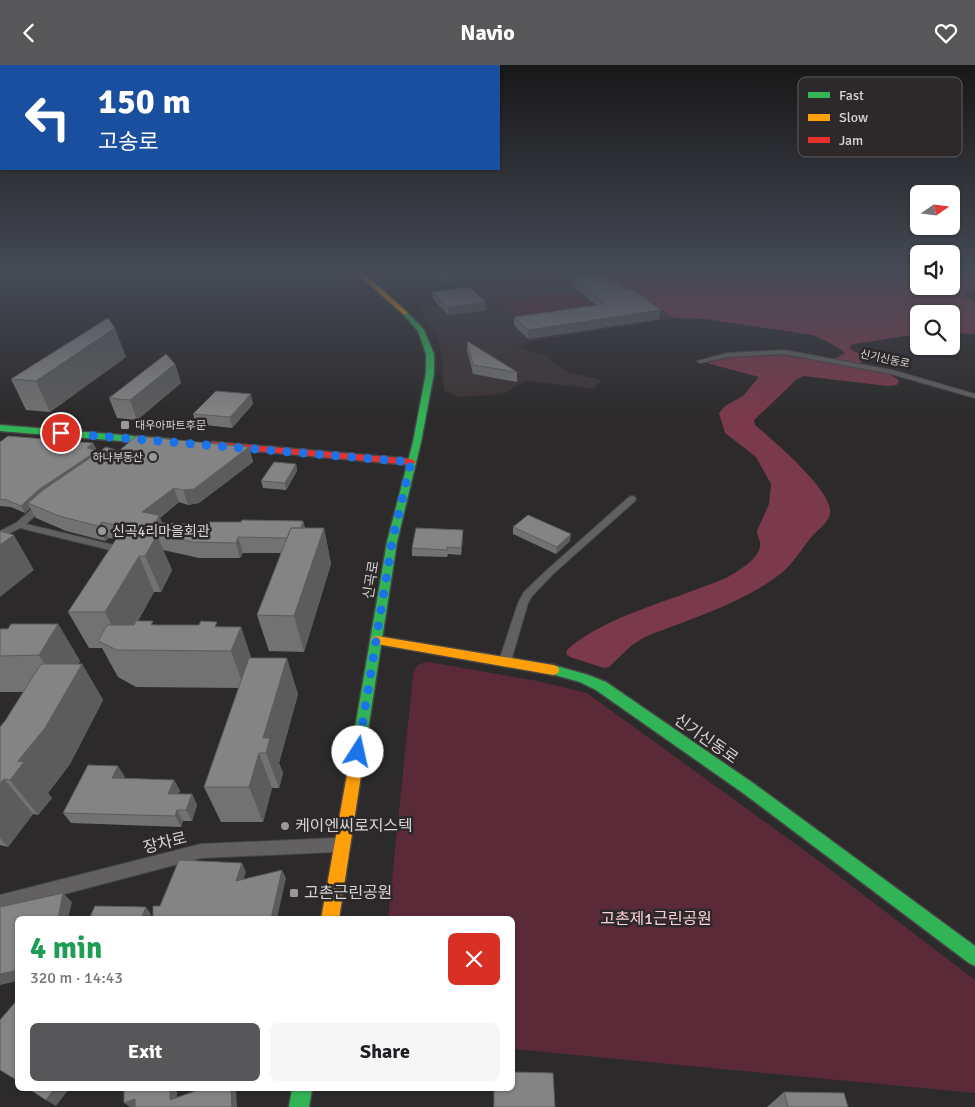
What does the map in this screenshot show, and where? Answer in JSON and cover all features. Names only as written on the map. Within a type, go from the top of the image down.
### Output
[{"type":"street","name":"신곡로","points":[[330,916],[392,542],[417,442],[430,373],[430,354],[421,330],[412,320]]},
{"type":"street","points":[[0,428],[19,433],[186,443]]},
{"type":"street","points":[[206,445],[411,462]]},
{"type":"street","name":"신기신동로","points":[[377,641],[505,661],[578,676],[602,686],[748,787],[975,957]]},
{"type":"street","points":[[299,1107],[302,1091]]},
{"type":"lane","name":"신기신동로","points":[[700,361],[728,355],[784,353],[892,372],[975,396]]},
{"type":"lane","points":[[122,449],[137,439]]},
{"type":"lane","points":[[0,535],[19,525],[53,496]]},
{"type":"lane","points":[[505,661],[523,603],[528,594],[632,499]]},
{"type":"lane","points":[[19,525],[114,547]]},
{"type":"lane","name":"장차로","points":[[0,903],[201,851],[241,847],[342,845]]},
{"type":"shaded area","points":[[426,320],[665,320],[527,342],[517,346],[550,357],[551,362],[568,372],[601,380],[594,389],[524,381],[504,394],[458,397],[444,390],[441,350],[435,333]]},
{"type":"shaded area","points":[[709,320],[910,320],[910,335],[853,344],[850,347],[853,351],[863,354],[863,360],[859,364],[834,359],[845,353],[813,335]]},
{"type":"shaded area","points":[[960,320],[975,320],[975,334],[960,333]]},
{"type":"shaded area","points":[[783,355],[887,373],[899,380],[897,385],[888,386],[803,376],[796,380],[754,420],[755,425],[798,464],[820,488],[827,499],[830,509],[827,521],[812,536],[786,569],[772,580],[738,600],[645,637],[632,645],[609,667],[604,668],[570,657],[566,654],[567,650],[582,638],[601,627],[621,617],[728,577],[747,564],[759,551],[760,544],[757,531],[769,504],[771,484],[756,457],[725,433],[719,413],[725,406],[743,396],[759,377],[707,363],[733,357]]},
{"type":"green space","points":[[522,320],[556,320],[525,322]]},
{"type":"green space","name":"고촌제1근린공원","points":[[428,662],[537,681],[587,693],[819,861],[975,980],[975,1093],[515,1049],[515,916],[388,916],[413,675],[418,665]]},
{"type":"building","points":[[105,320],[109,320],[115,328],[36,381],[11,379]]},
{"type":"building","points":[[517,320],[597,320],[528,330]]},
{"type":"building","points":[[467,341],[517,372],[473,365]]},
{"type":"building","points":[[166,354],[175,364],[130,400],[109,398]]},
{"type":"building","points":[[216,391],[251,394],[230,417],[193,414]]},
{"type":"building","points":[[8,436],[93,443],[87,448],[97,451],[38,490],[21,506],[0,499],[0,442]]},
{"type":"building","points":[[136,436],[249,447],[194,489],[183,490],[174,488],[142,512],[159,515],[156,523],[206,524],[207,522],[241,522],[242,520],[303,521],[301,528],[291,528],[287,538],[238,537],[236,543],[193,542],[102,522],[98,526],[59,516],[28,503],[43,490],[106,447],[119,451]]},
{"type":"building","points":[[274,462],[296,464],[285,483],[261,481]]},
{"type":"building","points":[[528,515],[571,534],[557,547],[513,527]]},
{"type":"building","points":[[291,528],[324,528],[294,616],[257,615]]},
{"type":"building","points":[[416,528],[463,530],[461,548],[447,547],[447,550],[412,548]]},
{"type":"building","points":[[0,531],[14,535],[0,545]]},
{"type":"building","points":[[119,535],[157,535],[145,556],[139,556],[105,612],[68,612]]},
{"type":"building","points":[[136,621],[153,621],[151,625],[199,625],[201,621],[217,622],[215,627],[241,627],[231,651],[117,650],[98,641],[107,625],[134,625]]},
{"type":"building","points":[[11,624],[58,624],[39,655],[0,656],[0,629],[8,629]]},
{"type":"building","points":[[249,658],[287,658],[263,738],[270,738],[266,753],[259,753],[249,787],[204,787]]},
{"type":"building","points":[[41,664],[82,664],[45,728],[18,761],[24,762],[10,780],[4,779],[0,784],[0,727]]},
{"type":"building","points":[[88,765],[118,766],[112,778],[174,780],[168,794],[192,794],[186,810],[177,810],[175,816],[63,813]]},
{"type":"building","points":[[179,860],[242,863],[236,881],[282,870],[272,916],[153,916],[153,906],[160,906]]},
{"type":"building","points":[[63,893],[59,916],[15,916],[15,971],[0,974],[0,907]]},
{"type":"building","points":[[95,906],[146,907],[142,916],[90,916]]},
{"type":"building","points":[[15,1002],[15,1079],[0,1070],[0,1020]]},
{"type":"building","points":[[515,1072],[553,1073],[555,1107],[494,1107],[494,1091],[515,1091]]},
{"type":"building","points":[[32,1091],[53,1091],[46,1100]]},
{"type":"building","points":[[124,1091],[170,1091],[170,1100],[195,1091],[231,1091],[232,1107],[135,1107],[135,1099],[124,1103]]},
{"type":"building","points":[[784,1092],[844,1093],[848,1107],[788,1107]]},
{"type":"traffic: fast","points":[[355,769],[392,542],[417,442],[430,373],[430,354],[421,330],[411,320]]},
{"type":"traffic: fast","points":[[0,428],[170,442]]},
{"type":"traffic: fast","points":[[553,670],[583,678],[601,686],[748,788],[975,957]]},
{"type":"traffic: fast","points":[[299,1107],[302,1091]]},
{"type":"traffic: slow","points":[[377,640],[553,670]]},
{"type":"traffic: slow","points":[[330,916],[355,769]]},
{"type":"traffic: jam","points":[[213,445],[411,462]]},
{"type":"place","name":"대우아파트후문","points":[[125,425]]},
{"type":"place","name":"하나부동산","points":[[153,457]]},
{"type":"place","name":"신곡4리마을회관","points":[[102,531]]},
{"type":"place","name":"케이엔씨로지스텍","points":[[285,826]]},
{"type":"place","name":"고촌근린공원","points":[[294,893]]},
{"type":"route","points":[[61,433],[411,462],[392,542],[358,752]]}]
